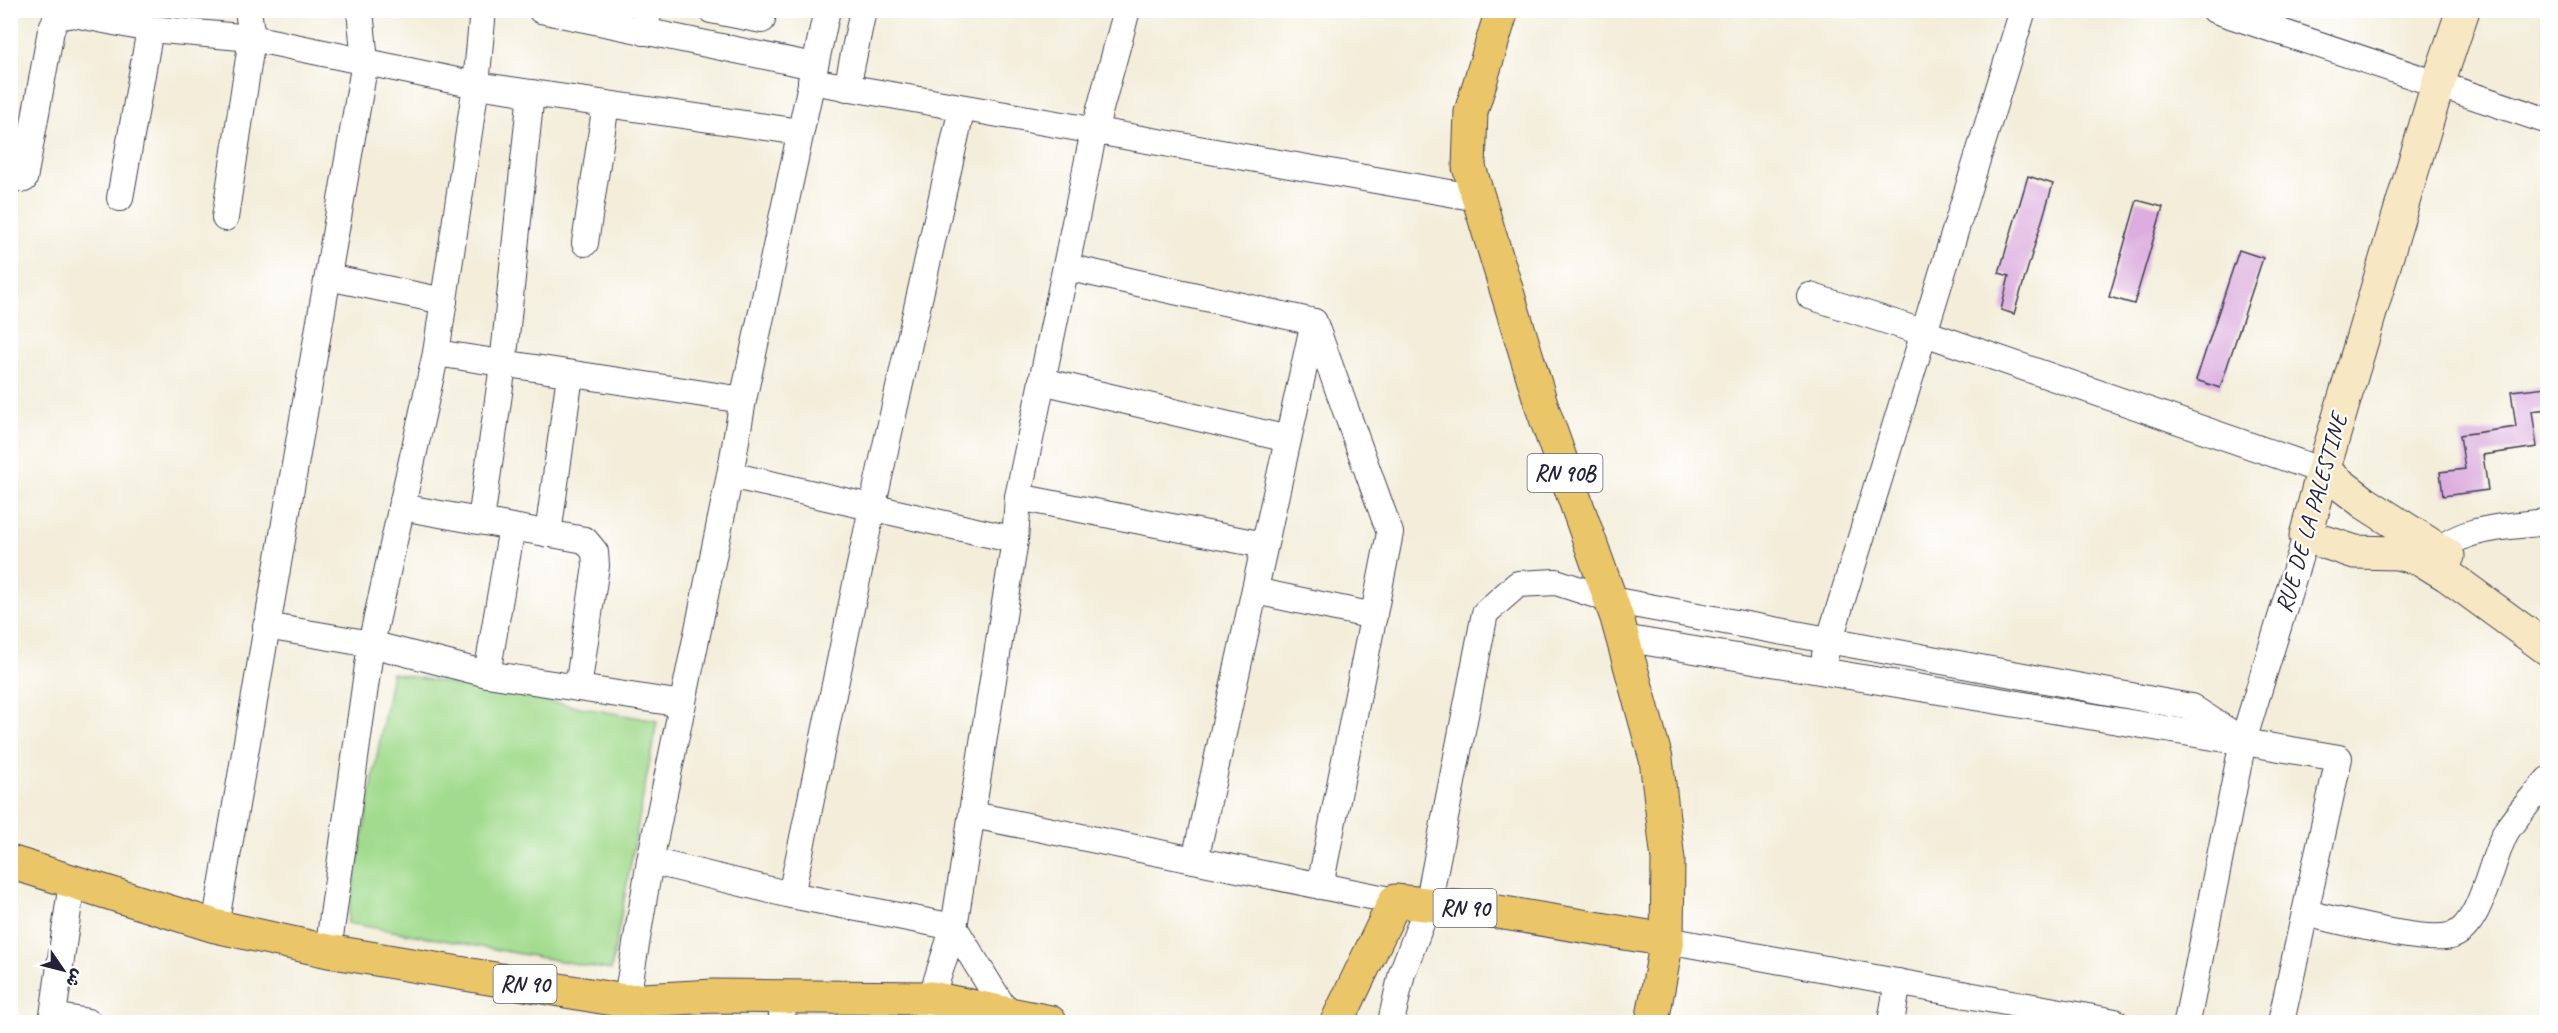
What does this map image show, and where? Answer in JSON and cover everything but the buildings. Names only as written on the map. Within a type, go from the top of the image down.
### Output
[{"type":"main road","name":"RN 90B","points":[[1502,10],[1472,112],[1469,167],[1543,410],[1611,600],[1656,759],[1668,860],[1667,940]]},
{"type":"main road","name":"RUE DE LA PALESTINE","points":[[2306,536],[2323,471],[2438,84],[2463,10]]},
{"type":"main road","points":[[2323,471],[2365,502],[2547,649]]},
{"type":"main road","points":[[2306,536],[2355,552],[2432,556],[2547,622]]},
{"type":"main road","name":"RN 90","points":[[10,862],[215,926],[624,1012],[713,996],[783,1010],[928,1010],[1008,1015],[1050,1023]]},
{"type":"main road","points":[[1337,1023],[1395,901]]},
{"type":"main road","name":"RN 90","points":[[1395,901],[1486,910],[1667,940]]},
{"type":"main road","points":[[1652,1023],[1667,940]]},
{"type":"street","points":[[225,218],[252,38],[248,10]]},
{"type":"street","points":[[215,926],[365,62],[360,10]]},
{"type":"street","points":[[328,951],[371,644],[436,353],[476,85],[483,10]]},
{"type":"street","points":[[541,10],[646,21],[812,74],[847,88],[1478,198]]},
{"type":"street","points":[[711,10],[762,20]]},
{"type":"street","points":[[624,1012],[650,861],[730,475],[743,400],[826,10]]},
{"type":"street","points":[[847,88],[863,10]]},
{"type":"street","points":[[928,1010],[954,927],[1015,540],[1018,497],[1094,131],[1127,10]]},
{"type":"street","points":[[1819,672],[2023,10]]},
{"type":"street","points":[[2215,10],[2280,21],[2438,84],[2547,120]]},
{"type":"street","points":[[24,179],[51,30],[57,17],[74,14],[150,29],[252,38],[476,85],[800,132]]},
{"type":"street","points":[[120,198],[150,29]]},
{"type":"street","points":[[481,521],[503,365],[531,93]]},
{"type":"street","points":[[585,243],[606,104]]},
{"type":"street","points":[[791,895],[872,508],[962,108]]},
{"type":"street","points":[[1066,267],[1314,322]]},
{"type":"street","points":[[328,277],[444,302]]},
{"type":"street","points":[[1810,296],[1922,332],[2323,471]]},
{"type":"street","points":[[1195,860],[1314,322]]},
{"type":"street","points":[[1314,322],[1390,533],[1320,886]]},
{"type":"street","points":[[436,353],[743,400]]},
{"type":"street","points":[[548,534],[570,375]]},
{"type":"street","points":[[1042,381],[1288,439]]},
{"type":"street","points":[[730,475],[1015,540]]},
{"type":"street","points":[[1018,497],[1264,545]]},
{"type":"street","points":[[401,507],[585,540],[595,552],[596,566],[578,688]]},
{"type":"street","points":[[2432,556],[2467,534],[2547,522]]},
{"type":"street","points":[[487,674],[512,527]]},
{"type":"street","name":"RUE DE LA PALESTINE","points":[[2187,1023],[2243,741],[2306,536]]},
{"type":"street","points":[[1391,1023],[1402,973],[1428,904],[1485,613],[1518,584],[1556,582],[1611,600],[2191,707],[2243,741]]},
{"type":"street","points":[[1255,591],[1374,616]]},
{"type":"street","points":[[267,626],[371,644],[487,674],[682,704]]},
{"type":"street","points":[[1623,638],[2339,758],[2281,1023]]},
{"type":"street","points":[[2305,913],[2420,936],[2452,936],[2466,926],[2476,911],[2506,832],[2547,780]]},
{"type":"street","points":[[973,815],[1395,901]]},
{"type":"street","points":[[650,861],[791,895],[954,927],[1008,1015]]},
{"type":"street","points":[[72,882],[52,1020],[88,1023]]},
{"type":"street","points":[[1667,940],[2115,1023]]},
{"type":"street","points":[[1891,1023],[1898,982]]},
{"type":"green space","points":[[392,673],[657,721],[611,970],[347,923]]}]
